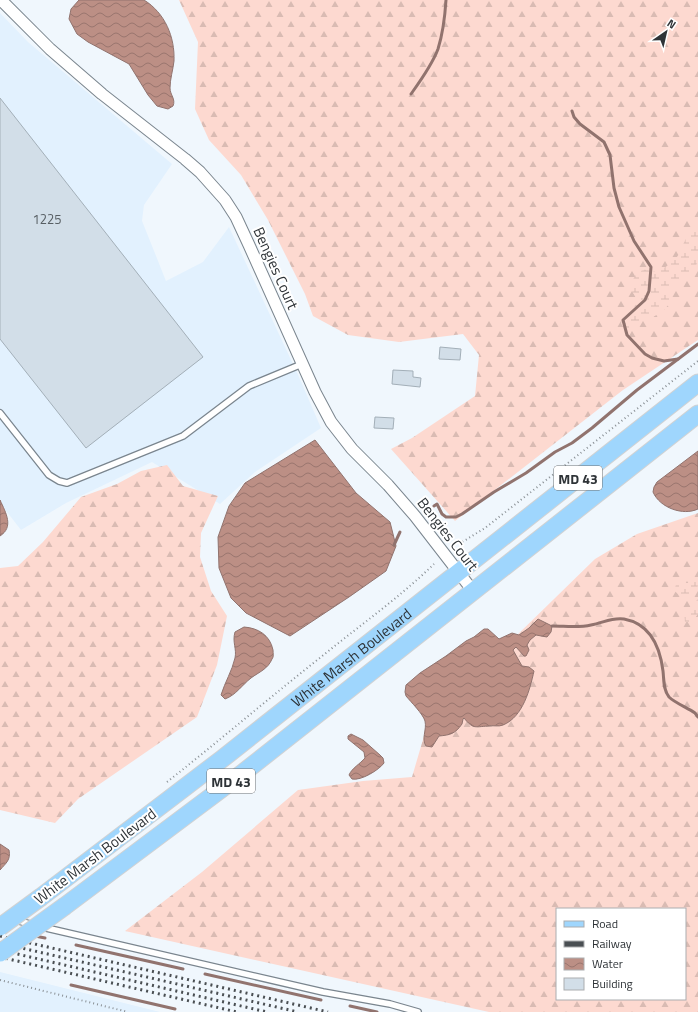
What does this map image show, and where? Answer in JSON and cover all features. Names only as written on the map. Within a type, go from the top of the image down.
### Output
[{"type":"main road","name":"White Marsh Boulevard","points":[[0,927],[222,759],[698,383]]},
{"type":"main road","name":"White Marsh Boulevard","points":[[0,953],[244,772],[698,414]]},
{"type":"street","name":"Bengies Court","points":[[1,0],[50,49],[185,159],[218,190],[236,218],[323,408],[340,434],[415,516],[473,591]]},
{"type":"lane","points":[[0,413],[49,475],[59,481],[67,483],[183,436],[249,386],[302,364]]},
{"type":"lane","points":[[0,916],[103,942],[323,992],[390,1004],[418,1012]]},
{"type":"path","points":[[459,544],[485,528],[698,361]]},
{"type":"path","points":[[162,786],[320,657],[397,598],[434,564]]},
{"type":"path","points":[[0,980],[128,1012]]},
{"type":"shaded area","points":[[0,13],[28,42],[172,164],[144,205],[142,221],[166,281],[203,262],[229,227],[299,377],[321,428],[255,472],[220,504],[152,462],[66,503],[21,530],[0,503]]},
{"type":"shaded area","points":[[0,972],[160,1012],[0,1012]]},
{"type":"green space","points":[[179,0],[698,0],[698,340],[623,390],[455,521],[391,449],[412,438],[475,396],[479,355],[463,334],[399,342],[348,335],[313,316],[305,294],[268,220],[241,175],[209,140],[195,109],[198,42]]},
{"type":"green space","points":[[698,229],[698,262],[691,273],[676,281],[671,288],[669,304],[665,309],[652,318],[639,322],[629,328],[623,327],[621,323],[638,302],[631,288],[632,281],[636,275],[643,270],[656,272],[663,269],[675,260],[687,237],[693,231]]},
{"type":"green space","points":[[167,465],[183,486],[218,496],[201,533],[200,557],[211,591],[227,616],[217,665],[197,717],[78,799],[55,823],[0,810],[0,568],[18,566],[43,542],[81,497],[117,484],[141,471]]},
{"type":"green space","points":[[698,513],[698,1012],[489,1012],[125,931],[202,872],[298,790],[363,781],[412,777],[434,702],[512,640],[595,559],[637,534]]},
{"type":"green space","points":[[698,577],[698,586],[695,594],[682,596],[674,590],[676,585],[690,583]]},
{"type":"green space","points":[[698,599],[698,614],[692,622],[685,622],[684,613]]},
{"type":"water","points":[[79,0],[144,0],[158,12],[167,26],[173,43],[174,61],[170,88],[174,101],[173,106],[168,109],[157,106],[148,95],[129,64],[88,42],[77,34],[69,19],[71,9]]},
{"type":"water","points":[[315,440],[356,493],[390,522],[396,546],[386,571],[290,636],[246,613],[231,598],[219,568],[218,537],[229,506],[245,483]]},
{"type":"water","points":[[698,451],[698,509],[686,512],[666,506],[656,498],[653,492],[654,487],[657,482]]},
{"type":"water","points":[[0,500],[8,520],[8,524],[7,528],[0,536]]},
{"type":"water","points":[[538,619],[552,626],[551,632],[547,637],[536,635],[530,640],[527,645],[529,650],[526,656],[524,656],[516,647],[513,650],[522,666],[529,667],[534,671],[528,694],[516,716],[500,726],[477,727],[472,726],[464,718],[462,724],[455,732],[439,736],[432,747],[426,746],[424,740],[425,721],[406,696],[406,685],[420,673],[484,629],[488,629],[499,639],[512,633],[519,635]]},
{"type":"water","points":[[244,627],[259,631],[266,636],[273,650],[273,657],[266,668],[225,699],[221,695],[235,658],[235,632]]},
{"type":"water","points":[[351,734],[363,740],[383,758],[384,763],[370,774],[356,779],[352,779],[349,775],[352,770],[365,758],[364,752],[348,739],[348,736]]},
{"type":"water","points":[[0,844],[9,850],[9,856],[8,861],[0,870]]},
{"type":"building","points":[[0,98],[203,357],[86,448],[0,339]]},
{"type":"building","points":[[440,347],[461,349],[460,360],[439,359]]},
{"type":"building","points":[[393,370],[413,371],[413,377],[421,378],[420,387],[392,384]]},
{"type":"building","points":[[375,417],[394,418],[393,429],[374,428]]},
{"type":"waterway","points":[[411,94],[436,55],[444,24],[446,0]]},
{"type":"waterway","points":[[572,111],[574,117],[580,124],[604,142],[610,155],[614,188],[619,207],[634,241],[651,267],[649,291],[645,300],[623,320],[627,335],[645,354],[652,358],[664,361],[678,359]]},
{"type":"waterway","points":[[434,506],[437,504],[442,514],[446,517],[456,517],[462,514],[494,492],[526,473],[555,452],[572,443],[637,390],[698,344]]},
{"type":"waterway","points":[[394,545],[400,532]]},
{"type":"waterway","points":[[552,626],[586,626],[611,619],[624,619],[641,626],[647,631],[656,645],[662,662],[664,684],[667,694],[669,697],[695,713],[698,717]]},
{"type":"waterway","points":[[35,936],[45,938]]},
{"type":"waterway","points":[[76,945],[183,969]]},
{"type":"waterway","points":[[205,974],[321,1000]]},
{"type":"waterway","points":[[71,985],[175,1009]]},
{"type":"waterway","points":[[350,1006],[377,1012]]},
{"type":"railway","points":[[0,936],[328,1012]]},
{"type":"railway","points":[[0,943],[298,1012]]},
{"type":"railway","points":[[0,950],[267,1012]]},
{"type":"railway","points":[[0,957],[237,1012]]}]
